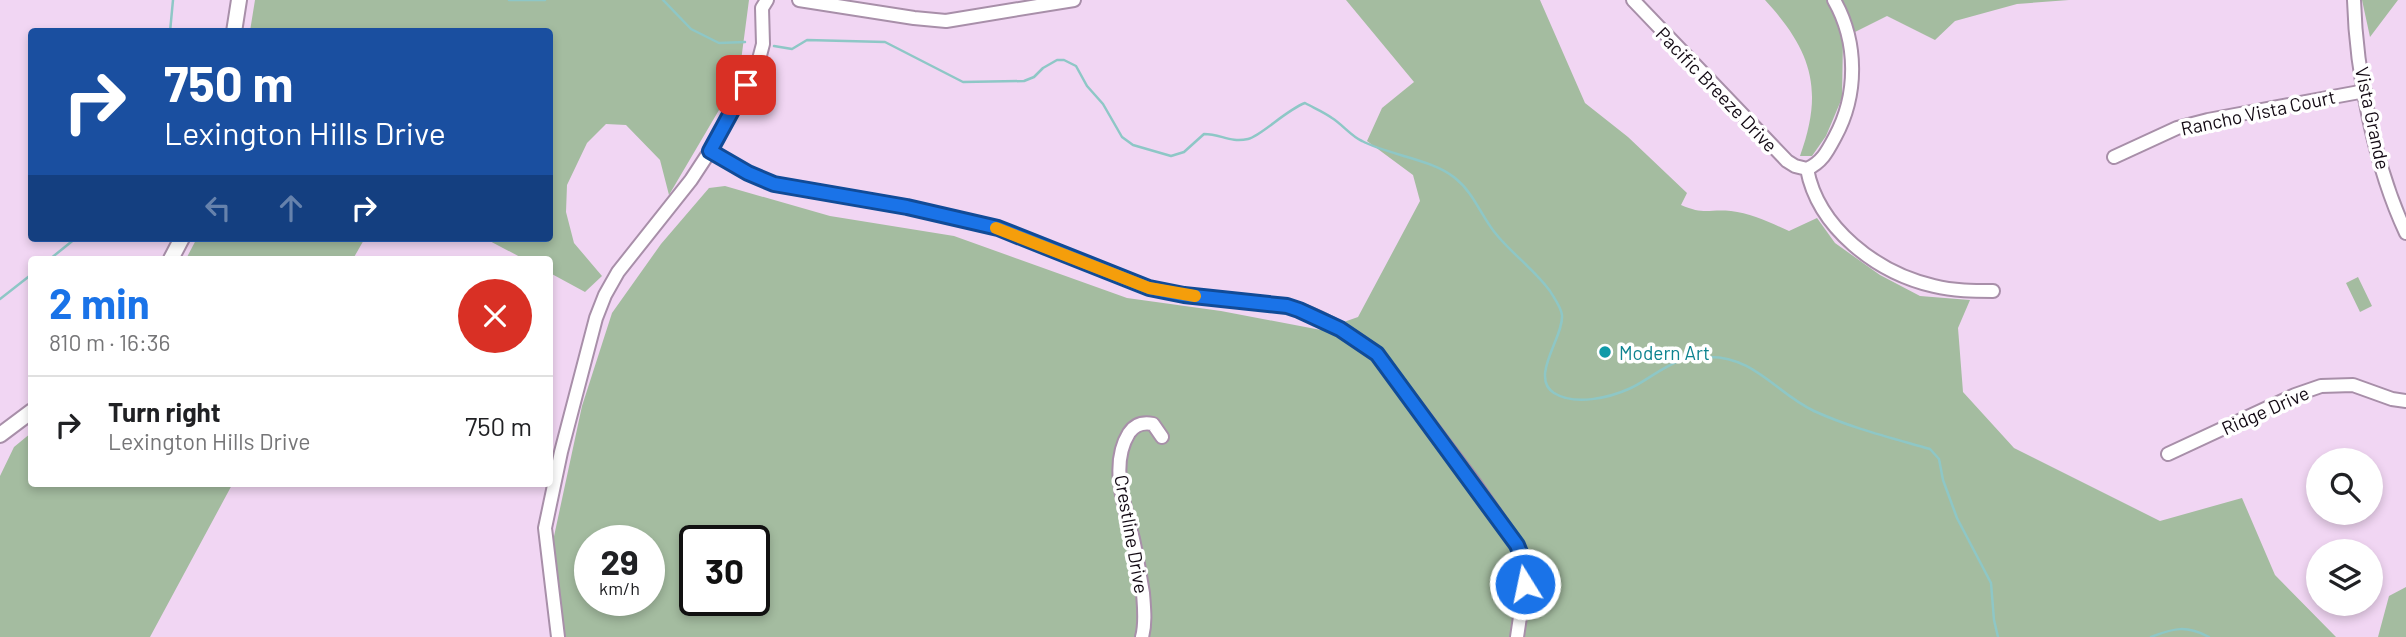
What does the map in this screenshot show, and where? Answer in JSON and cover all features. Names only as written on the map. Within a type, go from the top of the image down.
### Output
[{"type":"main road","points":[[235,28],[239,0]]},
{"type":"main road","points":[[0,435],[28,414]]},
{"type":"street","points":[[558,637],[545,528],[592,331],[605,295],[618,272],[691,180],[710,151],[762,53],[762,8],[767,0]]},
{"type":"street","points":[[799,0],[946,21],[1074,0]]},
{"type":"street","name":"Pacific Breeze Drive","points":[[1633,0],[1787,161],[1807,169]]},
{"type":"street","points":[[1834,0],[1847,32],[1852,58],[1852,86],[1847,112],[1831,145],[1817,164],[1807,169],[1809,183],[1819,203],[1839,231],[1881,265],[1934,286],[1993,291]]},
{"type":"street","name":"Vista Grande","points":[[2354,0],[2365,91],[2375,143],[2406,233]]},
{"type":"street","name":"Rancho Vista Court","points":[[2114,157],[2167,132],[2198,122],[2365,91]]},
{"type":"street","points":[[710,151],[748,173],[774,184],[907,207],[986,225],[1149,288],[1184,295],[1287,306],[1320,318],[1351,335],[1377,354],[1517,545],[1523,560],[1525,584],[1517,637]]},
{"type":"street","name":"Ridge Drive","points":[[2168,454],[2295,395],[2321,386],[2353,385],[2392,399],[2406,401]]},
{"type":"street","name":"Crestline Drive","points":[[1142,637],[1143,594],[1122,501],[1120,463],[1127,437],[1133,428],[1145,423],[1153,424],[1162,437]]},
{"type":"green space","points":[[255,0],[749,0],[739,76],[669,195],[660,160],[626,125],[606,124],[587,143],[567,185],[566,212],[574,243],[602,276],[585,292],[553,275],[553,256],[518,256],[492,242],[553,242],[553,28],[250,28]]},
{"type":"green space","points":[[1346,0],[1540,0],[1585,103],[1628,137],[1687,193],[1681,205],[1701,211],[1746,214],[1789,231],[1817,218],[1835,243],[1880,275],[1920,296],[1970,300],[1958,328],[1963,392],[2014,448],[2160,521],[2242,498],[2275,575],[2306,607],[2306,616],[2315,616],[2336,637],[563,637],[553,541],[582,406],[612,313],[661,244],[709,188],[725,186],[830,216],[954,236],[1127,298],[1221,311],[1321,330],[1358,317],[1420,201],[1413,175],[1367,141],[1382,108],[1414,82]]},
{"type":"green space","points":[[1765,0],[2069,0],[2017,4],[1955,21],[1935,40],[1887,16],[1843,38],[1842,98],[1826,136],[1812,156],[1800,156],[1811,111],[1809,72],[1794,37]]},
{"type":"green space","points":[[2362,0],[2398,0],[2370,37]]},
{"type":"green space","points":[[195,242],[363,242],[355,256],[188,256]]},
{"type":"green space","points":[[2358,277],[2372,306],[2360,312],[2346,283]]},
{"type":"green space","points":[[28,435],[28,487],[231,487],[150,637],[0,637],[0,476],[14,447]]},
{"type":"green space","points":[[2406,587],[2406,637],[2378,637],[2389,596]]},
{"type":"waterway","points":[[170,28],[173,0]]},
{"type":"waterway","points":[[509,0],[545,0]]},
{"type":"waterway","points":[[663,0],[691,29],[719,43],[745,42]]},
{"type":"waterway","points":[[774,46],[792,49],[807,40],[885,42],[963,82],[1024,81],[1057,60],[1064,60],[1076,66],[1122,137],[1133,145],[1171,156],[1184,152],[1204,134],[1236,140],[1248,139],[1305,103],[1329,116],[1358,139],[1434,166],[1462,184],[1496,234],[1544,283],[1560,309],[1561,324],[1549,356],[1545,377],[1547,386],[1554,393],[1582,400],[1613,395],[1682,360],[1724,358],[1752,369],[1814,411],[1857,428],[1930,449],[1939,459],[1943,480],[1957,518],[1991,583],[1998,637]]},
{"type":"waterway","points":[[54,256],[71,242]]},
{"type":"waterway","points":[[0,299],[28,277]]},
{"type":"waterway","points":[[2151,637],[2180,629],[2209,637]]},
{"type":"slow traffic","points":[[996,228],[1149,288],[1195,296]]},
{"type":"place","name":"Modern Art","points":[[1605,352]]},
{"type":"route","points":[[746,85],[710,151],[762,180],[907,207],[998,228],[1109,273],[1169,293],[1287,306],[1320,318],[1362,342],[1377,354],[1473,481],[1517,545],[1523,560],[1525,584]]}]
